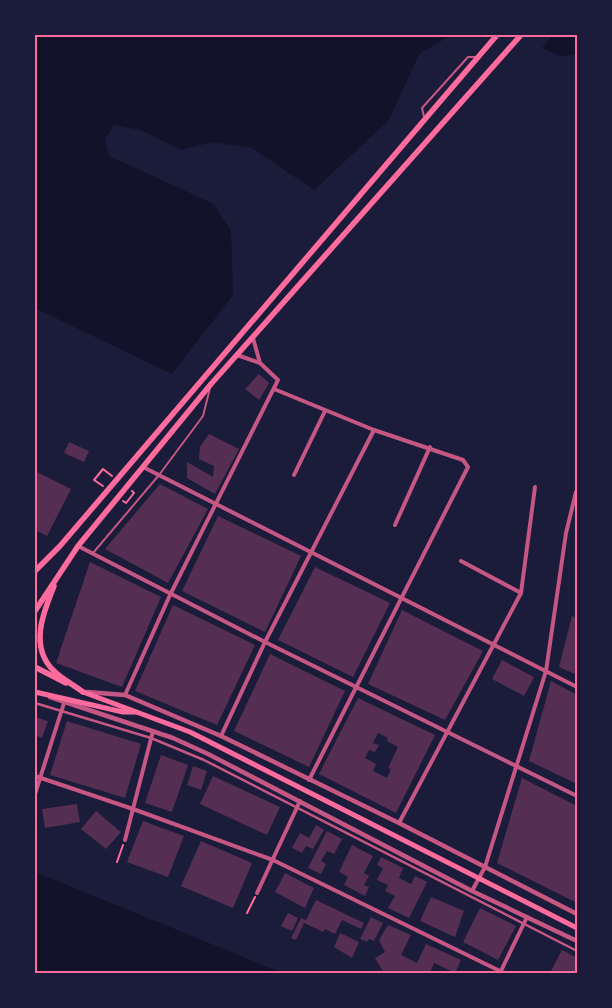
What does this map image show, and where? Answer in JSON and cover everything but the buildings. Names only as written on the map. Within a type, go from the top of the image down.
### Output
[{"type":"main road","points":[[35,571],[60,546],[497,35]]},
{"type":"main road","points":[[35,611],[60,570],[78,546],[211,384],[519,37]]},
{"type":"main road","points":[[60,570],[41,620],[40,645],[44,656],[54,671],[83,692]]},
{"type":"main road","points":[[35,667],[83,692],[141,712],[190,732],[577,928]]},
{"type":"main road","points":[[36,692],[123,712],[141,712]]},
{"type":"street","points":[[253,338],[260,363]]},
{"type":"street","points":[[125,695],[170,595],[217,505],[278,380],[260,363],[237,355]]},
{"type":"street","points":[[274,389],[374,430],[430,447],[463,460],[468,466],[309,780]]},
{"type":"street","points":[[294,475],[325,411]]},
{"type":"street","points":[[221,736],[310,552],[374,430]]},
{"type":"street","points":[[395,525],[430,447]]},
{"type":"street","points":[[143,467],[400,599],[577,687]]},
{"type":"street","points":[[399,822],[521,593],[535,487]]},
{"type":"street","points":[[472,891],[485,867],[546,671],[566,533],[576,492]]},
{"type":"street","points":[[78,546],[170,595],[577,796]]},
{"type":"street","points":[[461,561],[521,593]]},
{"type":"street","points":[[36,692],[153,731],[208,754],[472,891],[577,941]]},
{"type":"street","points":[[83,692],[125,695],[221,736],[399,822],[577,914]]},
{"type":"street","points":[[35,794],[64,702]]},
{"type":"street","points":[[35,703],[151,738],[204,760],[577,951]]},
{"type":"street","points":[[125,840],[153,731]]},
{"type":"street","points":[[35,776],[273,860],[502,972],[527,917]]},
{"type":"street","points":[[257,893],[300,801]]},
{"type":"lane","points":[[93,553],[159,475],[203,416],[211,384]]},
{"type":"path","points":[[94,480],[103,469],[113,477]]},
{"type":"path","points":[[126,503],[134,493]]},
{"type":"path","points":[[117,862],[125,840]]},
{"type":"path","points":[[247,913],[257,893]]},
{"type":"shaded area","points":[[35,35],[451,35],[419,54],[389,120],[314,190],[252,148],[212,142],[181,150],[141,130],[114,125],[105,139],[109,156],[214,204],[231,231],[233,295],[172,374],[35,308]]},
{"type":"shaded area","points":[[553,35],[577,35],[577,54],[560,56],[542,48]]},
{"type":"shaded area","points":[[35,872],[282,973],[35,973]]}]
